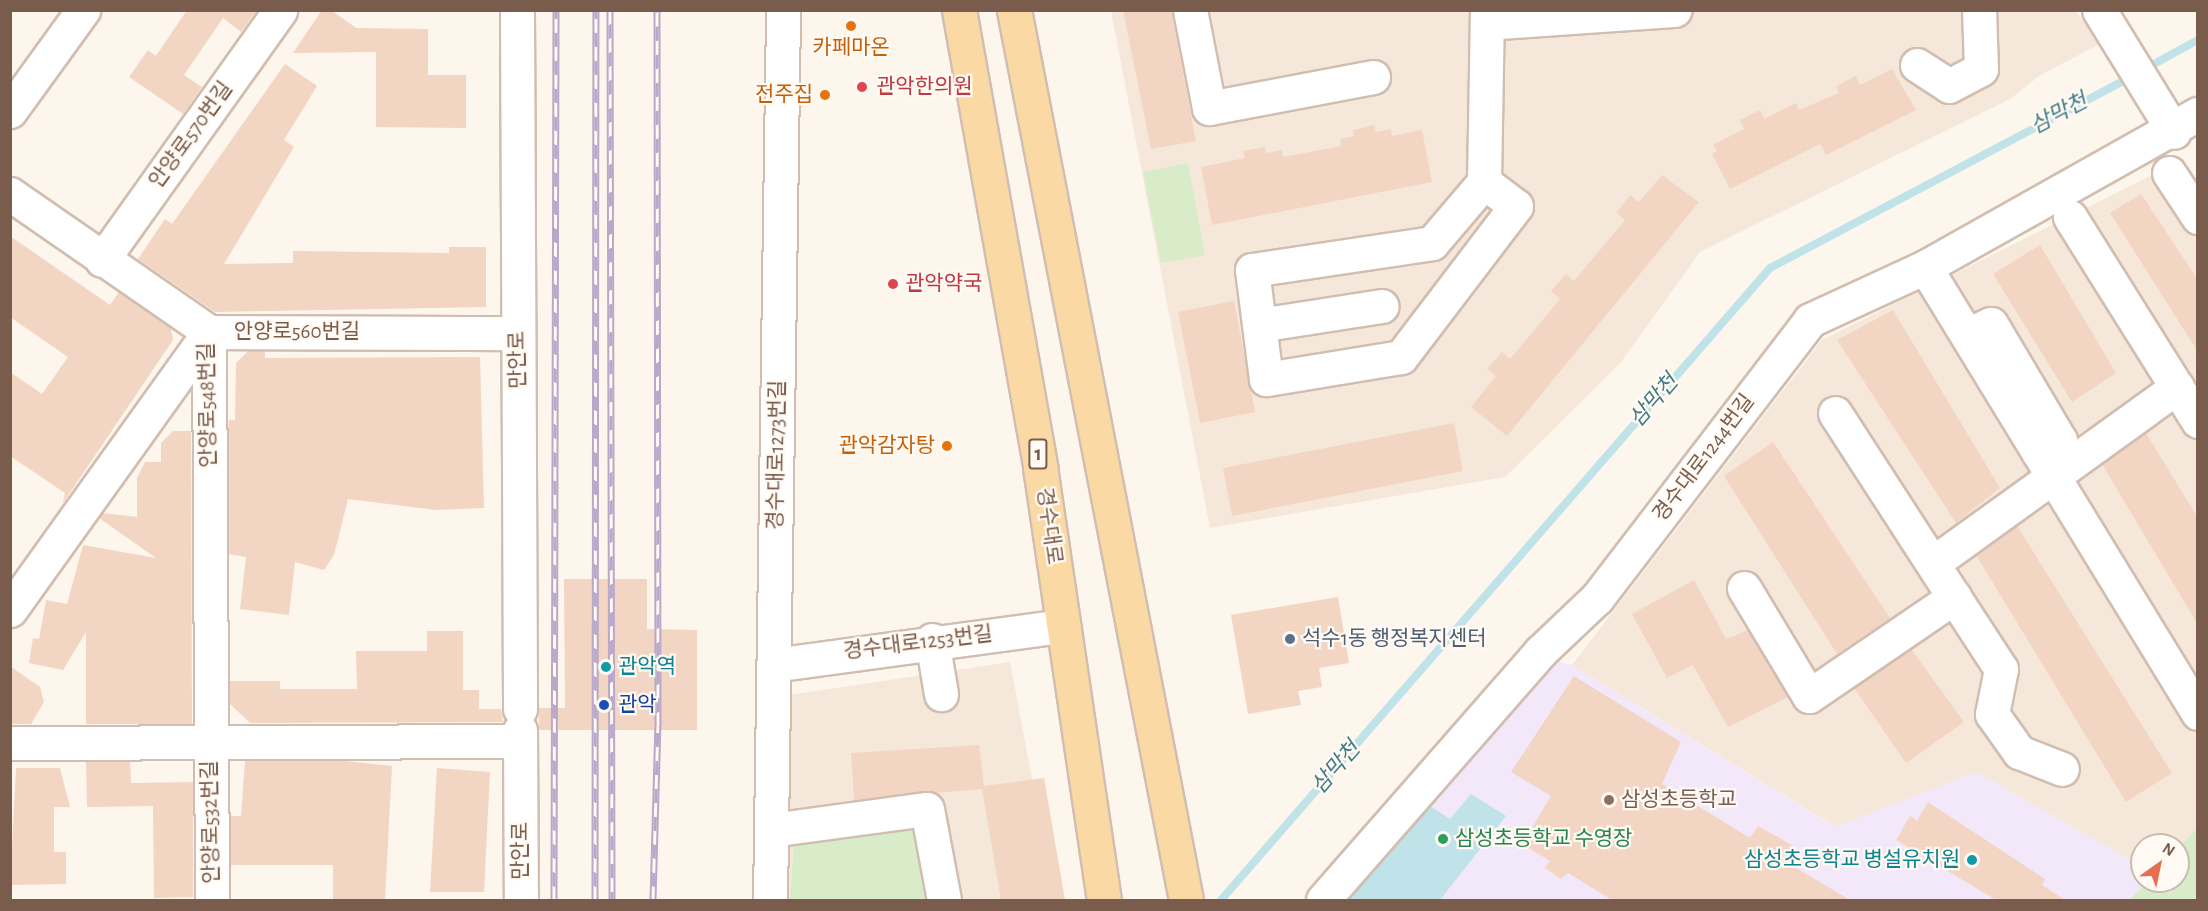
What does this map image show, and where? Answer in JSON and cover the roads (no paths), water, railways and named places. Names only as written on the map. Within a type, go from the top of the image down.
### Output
[{"type":"main road","name":"경수대로","points":[[959,10],[1039,456],[1104,900]]},
{"type":"main road","points":[[1014,10],[1186,900]]},
{"type":"street","points":[[10,111],[83,10]]},
{"type":"street","name":"안양로570번길","points":[[102,260],[280,10]]},
{"type":"street","name":"만안로","points":[[516,10],[521,900]]},
{"type":"street","name":"경수대로1273번길","points":[[770,900],[783,828],[773,665],[783,10]]},
{"type":"street","points":[[1190,10],[1209,108],[1373,77]]},
{"type":"street","points":[[1484,182],[1516,206],[1401,357],[1266,379],[1252,270],[1432,243],[1484,182],[1487,17],[1675,10]]},
{"type":"street","points":[[1917,65],[1949,86],[1981,69],[1979,10]]},
{"type":"street","points":[[2099,10],[2186,123]]},
{"type":"street","name":"경수대로1244번길","points":[[1323,900],[1540,652],[1597,598],[1810,320],[1925,267],[2186,123]]},
{"type":"street","points":[[2169,173],[2198,217]]},
{"type":"street","name":"안양로560번길","points":[[10,194],[102,260],[209,332],[518,333]]},
{"type":"street","points":[[2070,217],[2198,421]]},
{"type":"street","points":[[1432,243],[1466,272]]},
{"type":"street","points":[[1925,267],[2198,713]]},
{"type":"street","points":[[1259,326],[1382,306]]},
{"type":"street","name":"안양로548번길","points":[[10,610],[209,332]]},
{"type":"street","name":"안양로548번길","points":[[209,332],[210,743]]},
{"type":"street","points":[[1933,563],[2046,464],[2177,387]]},
{"type":"street","points":[[1835,413],[2001,669],[1992,714],[2019,752],[2062,770]]},
{"type":"street","points":[[1744,588],[1809,696],[1954,597]]},
{"type":"street","name":"경수대로1253번길","points":[[773,665],[932,640],[1063,626]]},
{"type":"street","points":[[932,640],[941,694]]},
{"type":"street","points":[[10,743],[210,743],[520,726]]},
{"type":"street","name":"안양로532번길","points":[[210,743],[212,900]]},
{"type":"street","points":[[790,900],[783,828],[927,809],[944,900]]},
{"type":"water","name":"삼성초등학교 수영장","points":[[1471,794],[1506,816],[1440,900],[1344,900],[1427,804],[1450,819]]},
{"type":"waterway","name":"삼막천","points":[[2143,70],[2198,40]]},
{"type":"waterway","name":"삼막천","points":[[1221,900],[1770,268],[2132,76]]},
{"type":"railway","points":[[554,900],[556,10]]},
{"type":"railway","points":[[595,900],[596,10]]},
{"type":"railway","points":[[610,10],[612,900]]},
{"type":"railway","points":[[653,900],[658,726],[657,10]]},
{"type":"place","name":"카페마온","points":[[851,26]]},
{"type":"place","name":"관악한의원","points":[[862,87]]},
{"type":"place","name":"전주집","points":[[825,95]]},
{"type":"place","name":"관악약국","points":[[893,284]]},
{"type":"place","name":"관악감자탕","points":[[947,446]]},
{"type":"place","name":"석수1동 행정복지센터","points":[[1290,639]]},
{"type":"place","name":"관악역","points":[[606,667]]},
{"type":"place","name":"관악","points":[[604,705]]},
{"type":"place","name":"삼성초등학교","points":[[1609,800]]},
{"type":"place","name":"삼성초등학교 수영장","points":[[1443,839]]},
{"type":"place","name":"삼성초등학교 병설유치원","points":[[1972,860]]}]
